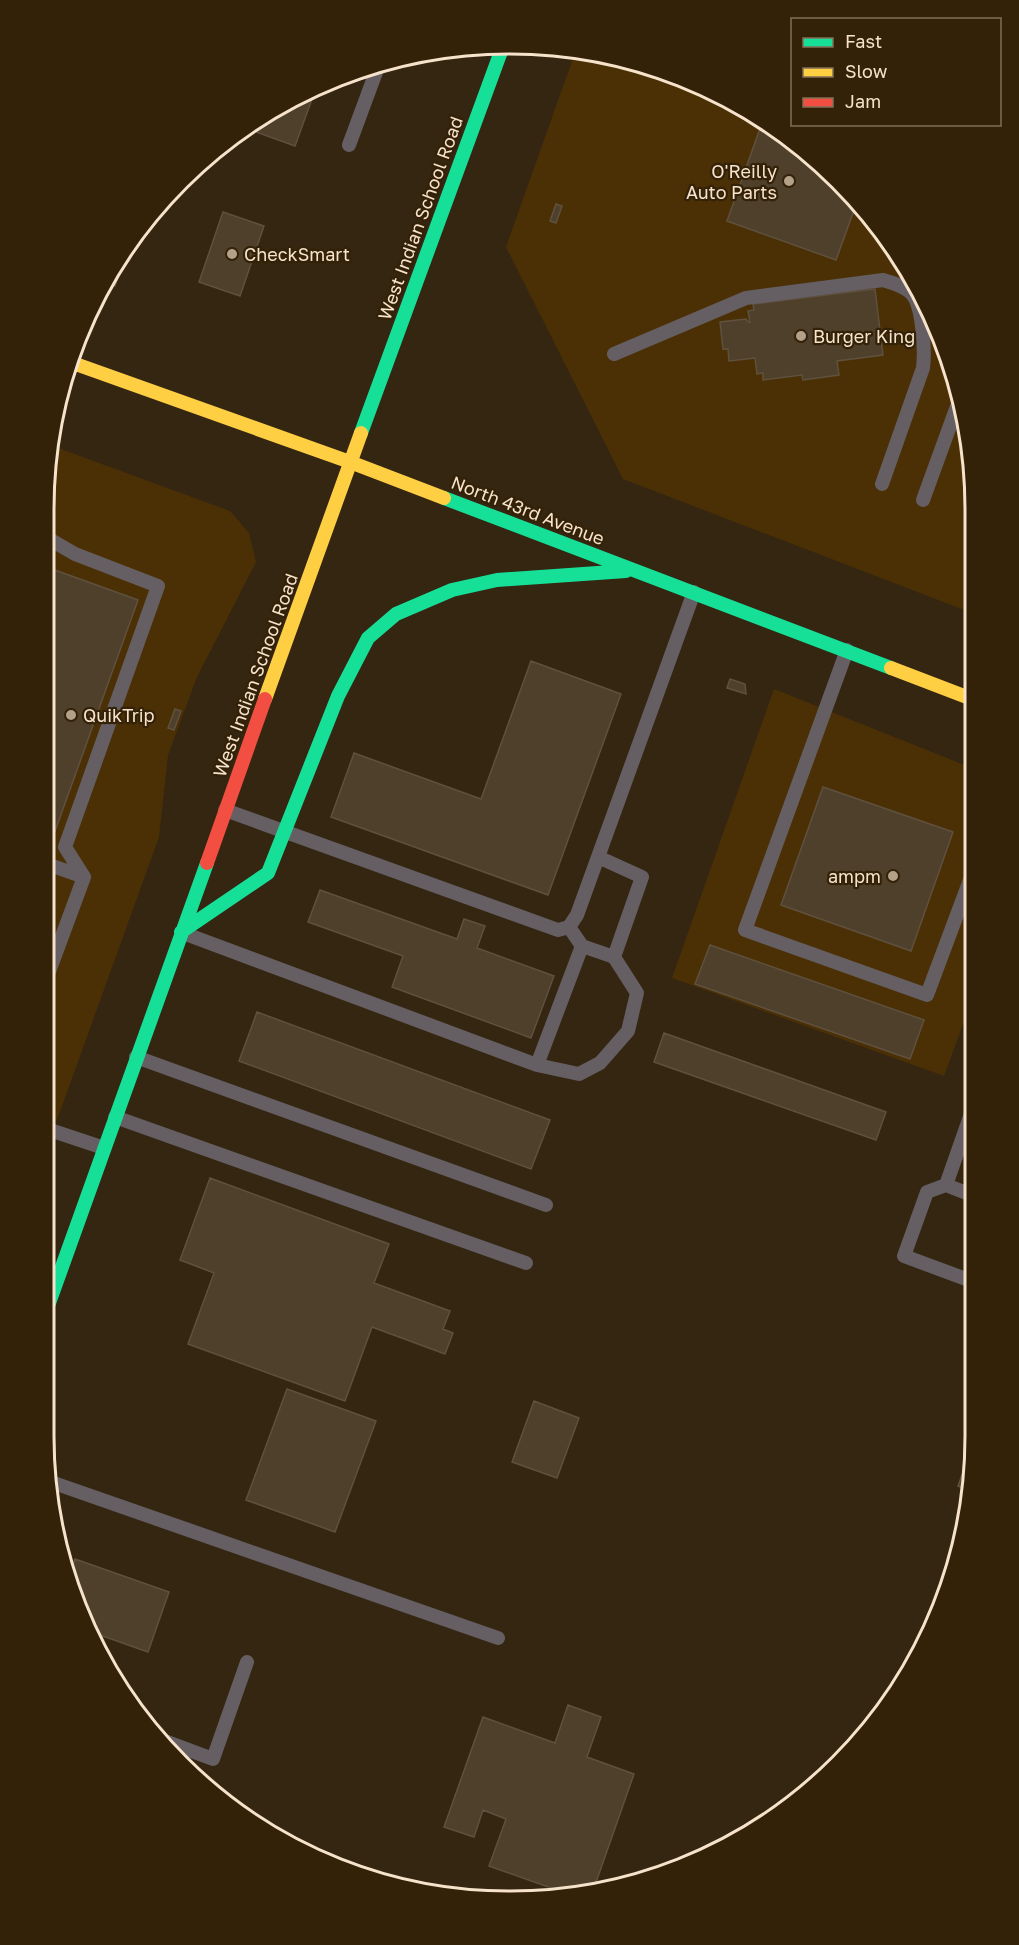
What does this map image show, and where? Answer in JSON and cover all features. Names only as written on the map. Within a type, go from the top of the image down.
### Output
[{"type":"main road","name":"West Indian School Road","points":[[54,1289],[350,462],[499,54]]},
{"type":"main road","name":"North 43rd Avenue","points":[[78,365],[350,462],[965,696]]},
{"type":"main road","points":[[181,932],[268,873],[286,833],[338,696],[368,638],[396,614],[452,590],[497,580],[641,571]]},
{"type":"lane","points":[[349,145],[375,75]]},
{"type":"lane","points":[[614,354],[746,298],[883,280],[902,286],[909,292]]},
{"type":"lane","points":[[882,484],[923,368],[925,356],[920,311]]},
{"type":"lane","points":[[923,500],[954,414]]},
{"type":"lane","points":[[54,542],[75,554],[158,586],[65,847],[84,877]]},
{"type":"lane","points":[[225,810],[558,930],[569,927],[577,915],[694,592]]},
{"type":"lane","points":[[847,650],[745,930],[927,994],[965,893]]},
{"type":"lane","points":[[598,857],[642,877],[614,957]]},
{"type":"lane","points":[[54,866],[84,877]]},
{"type":"lane","points":[[54,958],[84,877]]},
{"type":"lane","points":[[181,932],[537,1065],[579,1074],[600,1063],[628,1031],[637,993],[614,957],[582,946],[569,927]]},
{"type":"lane","points":[[537,1065],[582,946]]},
{"type":"lane","points":[[136,1058],[546,1205]]},
{"type":"lane","points":[[115,1117],[526,1263]]},
{"type":"lane","points":[[54,1131],[104,1148]]},
{"type":"lane","points":[[946,1185],[965,1133]]},
{"type":"lane","points":[[965,1192],[946,1185],[927,1192],[904,1256],[965,1279]]},
{"type":"lane","points":[[57,1484],[498,1638]]},
{"type":"lane","points":[[175,1745],[213,1759],[247,1662]]},
{"type":"shaded area","points":[[573,59],[627,70],[684,89],[737,115],[787,148],[832,187],[871,232],[888,256],[918,308],[941,363],[956,421],[964,480],[965,610],[623,479],[506,247]]},
{"type":"shaded area","points":[[58,448],[230,511],[249,533],[256,562],[197,677],[168,755],[159,837],[54,1128],[54,510]]},
{"type":"shaded area","points":[[774,689],[965,765],[965,1019],[944,1076],[672,978]]},
{"type":"building","points":[[312,99],[295,146],[255,132]]},
{"type":"building","name":"O'Reilly Auto Parts","points":[[760,129],[810,167],[854,211],[836,260],[727,221]]},
{"type":"building","points":[[556,204],[562,206],[556,223],[550,221]]},
{"type":"building","name":"CheckSmart","points":[[223,212],[264,226],[240,296],[199,282]]},
{"type":"building","name":"Burger King","points":[[875,289],[883,355],[837,361],[839,375],[803,380],[802,375],[763,380],[763,373],[757,374],[755,358],[729,361],[728,349],[723,349],[720,322],[746,319],[750,322],[748,311],[754,310],[753,304]]},
{"type":"building","name":"QuikTrip","points":[[54,570],[138,600],[54,834]]},
{"type":"building","points":[[531,661],[621,694],[548,895],[331,817],[354,753],[481,799]]},
{"type":"building","points":[[730,679],[745,684],[746,694],[727,688]]},
{"type":"building","points":[[175,709],[181,711],[174,730],[168,728]]},
{"type":"building","points":[[823,787],[953,832],[911,951],[781,905]]},
{"type":"building","points":[[320,890],[457,939],[464,919],[485,926],[477,948],[554,976],[531,1038],[392,987],[403,956],[308,922]]},
{"type":"building","points":[[710,945],[924,1020],[910,1059],[695,984]]},
{"type":"building","points":[[257,1012],[550,1120],[531,1169],[239,1061]]},
{"type":"building","points":[[664,1033],[886,1112],[876,1140],[654,1062]]},
{"type":"building","points":[[210,1178],[389,1244],[374,1283],[450,1311],[443,1329],[453,1333],[445,1354],[372,1327],[345,1401],[188,1344],[214,1273],[180,1260]]},
{"type":"building","points":[[287,1389],[376,1421],[335,1532],[246,1500]]},
{"type":"building","points":[[534,1401],[579,1418],[557,1478],[512,1462]]},
{"type":"building","points":[[963,1471],[962,1488],[958,1486]]},
{"type":"building","points":[[75,1559],[169,1592],[148,1652],[100,1635],[73,1565]]},
{"type":"building","points":[[568,1705],[601,1717],[587,1757],[634,1774],[596,1882],[553,1889],[489,1866],[506,1819],[483,1810],[474,1837],[444,1827],[483,1717],[555,1743]]},
{"type":"traffic: fast","points":[[361,433],[500,54]]},
{"type":"traffic: fast","points":[[444,498],[891,668]]},
{"type":"traffic: fast","points":[[181,932],[268,873],[338,696],[368,638],[396,614],[452,590],[497,580],[626,571]]},
{"type":"traffic: fast","points":[[54,1289],[207,863]]},
{"type":"traffic: slow","points":[[78,365],[444,498]]},
{"type":"traffic: slow","points":[[265,699],[361,433]]},
{"type":"traffic: slow","points":[[891,668],[965,696]]},
{"type":"traffic: jam","points":[[207,863],[265,699]]},
{"type":"place","name":"O'Reilly Auto Parts","points":[[789,181]]},
{"type":"place","name":"CheckSmart","points":[[232,254]]},
{"type":"place","name":"Burger King","points":[[801,336]]},
{"type":"place","name":"QuikTrip","points":[[71,715]]},
{"type":"place","name":"ampm","points":[[893,876]]}]
